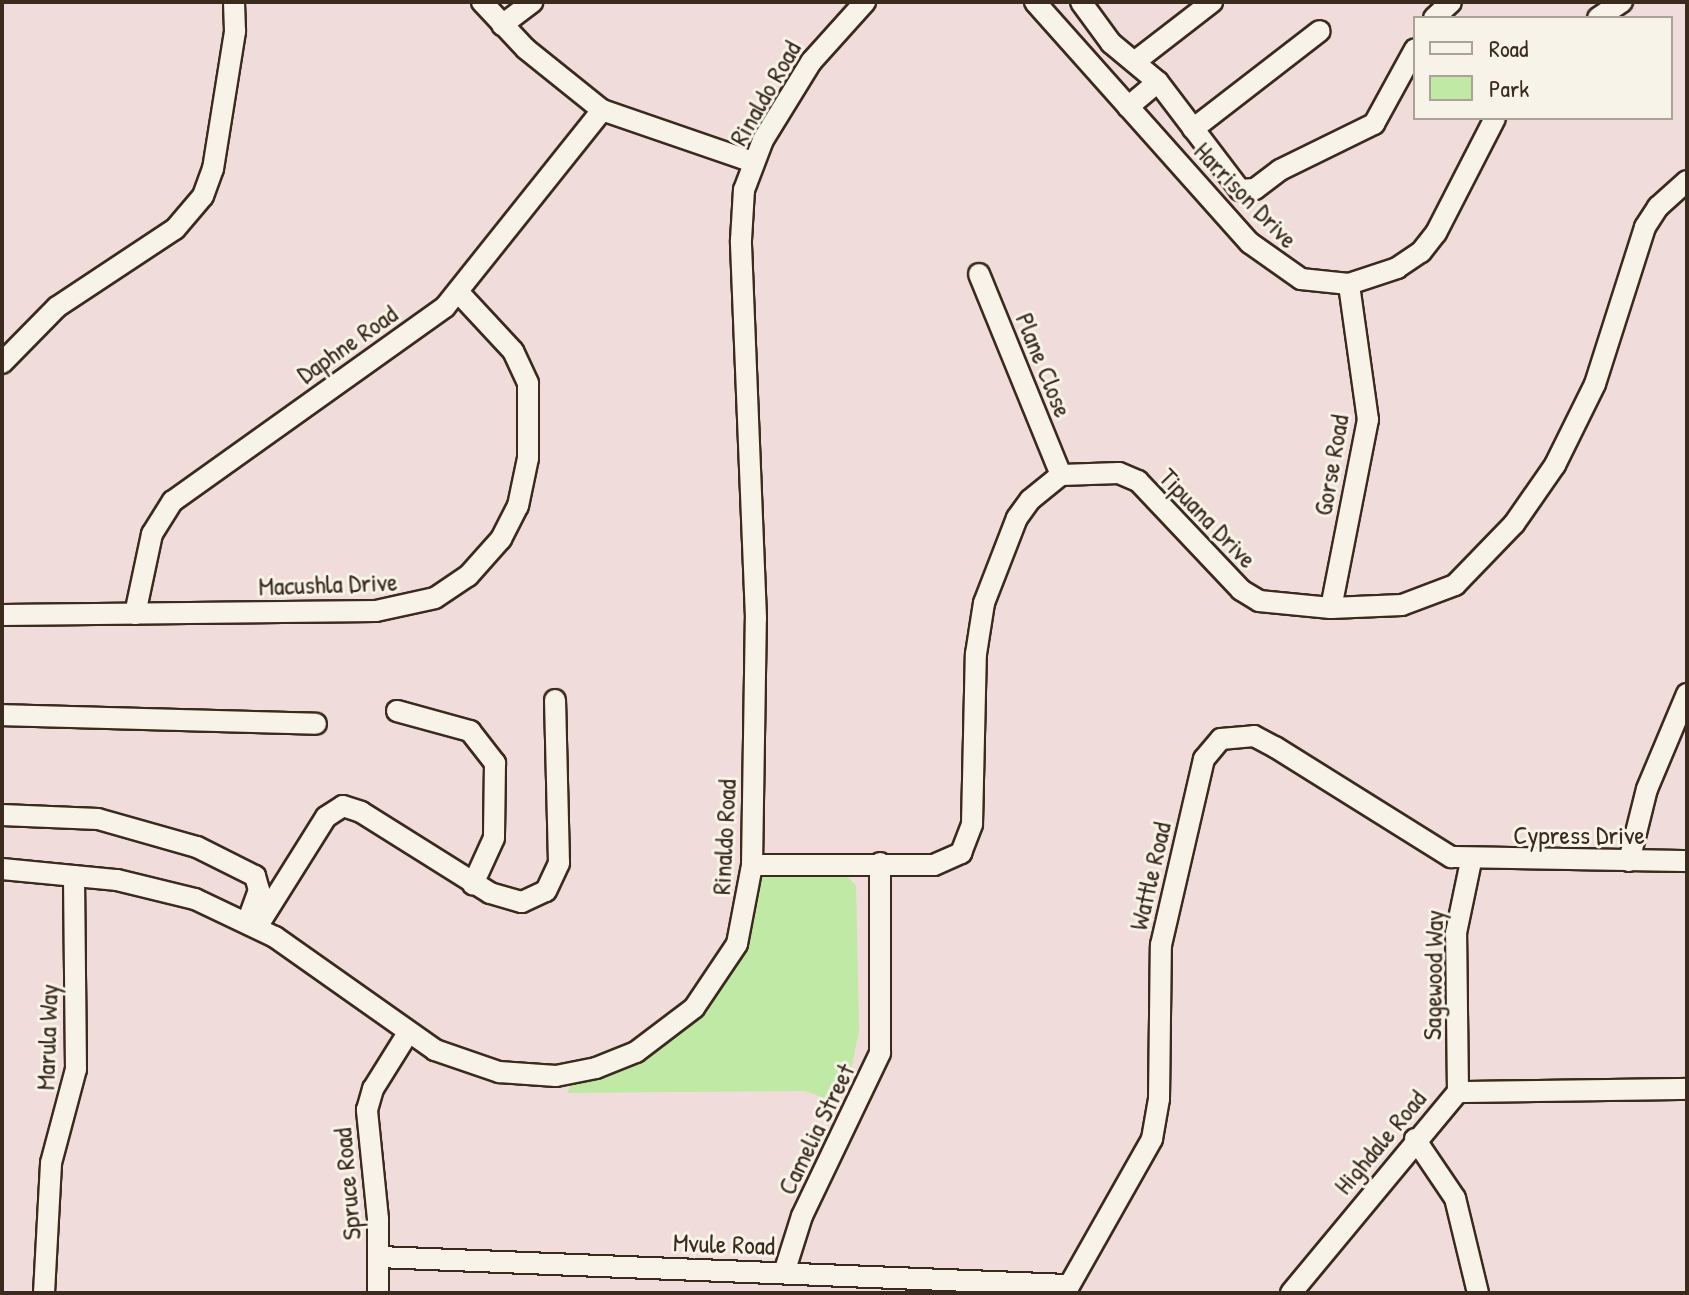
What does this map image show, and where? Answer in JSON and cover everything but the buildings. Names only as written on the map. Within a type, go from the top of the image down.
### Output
[{"type":"street","points":[[2,363],[57,307],[175,229],[203,196],[213,169],[233,47],[234,2]]},
{"type":"street","points":[[482,2],[502,25],[602,110],[753,162]]},
{"type":"street","points":[[502,25],[532,2]]},
{"type":"street","name":"Rinaldo Road","points":[[2,869],[160,888],[252,924],[408,1033],[459,1061],[499,1072],[556,1076],[596,1068],[636,1052],[682,1019],[720,976],[737,944],[752,865],[756,618],[741,240],[744,190],[753,162],[811,62],[865,2]]},
{"type":"street","name":"Harrison Drive","points":[[1035,2],[1277,267],[1301,279],[1349,284],[1397,268],[1421,252],[1436,233],[1494,120]]},
{"type":"street","points":[[1081,2],[1111,43],[1137,60],[1163,89],[1240,190],[1255,189],[1280,170],[1374,124],[1413,53]]},
{"type":"street","points":[[1137,60],[1212,2]]},
{"type":"street","points":[[1436,16],[1451,2]]},
{"type":"street","points":[[1601,16],[1622,2]]},
{"type":"street","points":[[1193,129],[1320,31]]},
{"type":"street","points":[[1135,114],[1163,89]]},
{"type":"street","name":"Daphne Road","points":[[135,614],[152,534],[173,501],[460,294],[602,110]]},
{"type":"street","name":"Tipuana Drive","points":[[1061,475],[1119,473],[1138,481],[1241,590],[1259,601],[1331,608],[1402,605],[1428,599],[1455,585],[1514,524],[1555,465],[1595,384],[1645,227],[1658,207],[1687,181]]},
{"type":"street","name":"Plane Close","points":[[979,274],[1061,475]]},
{"type":"street","name":"Gorse Road","points":[[1331,608],[1368,420],[1349,284]]},
{"type":"street","name":"Macushla Drive","points":[[2,615],[398,609],[435,598],[468,576],[501,539],[518,506],[528,458],[528,383],[513,351],[460,294]]},
{"type":"street","points":[[752,865],[934,865],[961,853],[969,841],[976,654],[984,603],[1017,518],[1030,500],[1061,475]]},
{"type":"street","points":[[1629,861],[1647,789],[1687,694]]},
{"type":"street","points":[[252,924],[326,817],[343,806],[361,812],[473,884],[522,902],[535,899],[554,882],[561,810],[555,700]]},
{"type":"street","points":[[397,711],[470,731],[495,763],[494,838],[473,884]]},
{"type":"street","points":[[2,715],[316,724]]},
{"type":"street","name":"Wattle Road","points":[[1066,1289],[1152,1139],[1159,1099],[1161,945],[1210,749],[1221,739],[1254,736],[1437,852],[1471,861]]},
{"type":"street","points":[[2,815],[98,819],[197,847],[255,876],[259,890],[252,924]]},
{"type":"street","name":"Cypress Drive","points":[[1471,861],[1687,861]]},
{"type":"street","name":"Sagewood Way","points":[[1458,1092],[1456,933],[1471,861]]},
{"type":"street","name":"Camelia Street","points":[[784,1273],[802,1216],[880,1053],[880,863]]},
{"type":"street","name":"Marula Way","points":[[44,1293],[51,1163],[76,1069],[74,876]]},
{"type":"street","name":"Spruce Road","points":[[378,1293],[379,1257],[367,1110],[373,1089],[408,1033]]},
{"type":"street","name":"Highdale Road","points":[[1291,1293],[1415,1139],[1458,1092],[1687,1089]]},
{"type":"street","points":[[1415,1139],[1455,1198],[1478,1293]]},
{"type":"street","name":"Mvule Road","points":[[379,1257],[784,1273],[1066,1289]]},
{"type":"green space","points":[[747,868],[844,872],[856,886],[859,1031],[850,1075],[835,1102],[805,1091],[567,1093],[572,1083],[621,1068],[686,1014],[739,939]]}]
